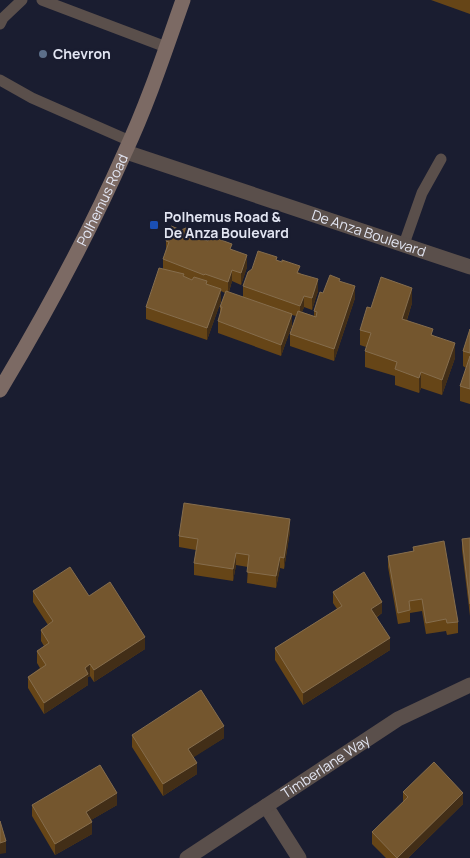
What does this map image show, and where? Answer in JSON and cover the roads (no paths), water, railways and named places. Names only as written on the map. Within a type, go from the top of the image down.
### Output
[{"type":"main road","name":"Polhemus Road","points":[[0,390],[62,282],[128,147],[183,0]]},
{"type":"street","name":"De Anza Boulevard","points":[[128,147],[470,267]]},
{"type":"street","name":"Timberlane Way","points":[[187,858],[398,720],[470,685]]},
{"type":"street","points":[[266,806],[299,858]]},
{"type":"lane","points":[[0,24],[3,18],[22,0]]},
{"type":"lane","points":[[42,0],[166,47]]},
{"type":"lane","points":[[0,80],[128,147]]},
{"type":"lane","points":[[404,244],[422,193],[441,159]]},
{"type":"place","name":"Chevron","points":[[43,54]]},
{"type":"place","name":"Polhemus Road & De Anza Boulevard","points":[[154,225]]}]
